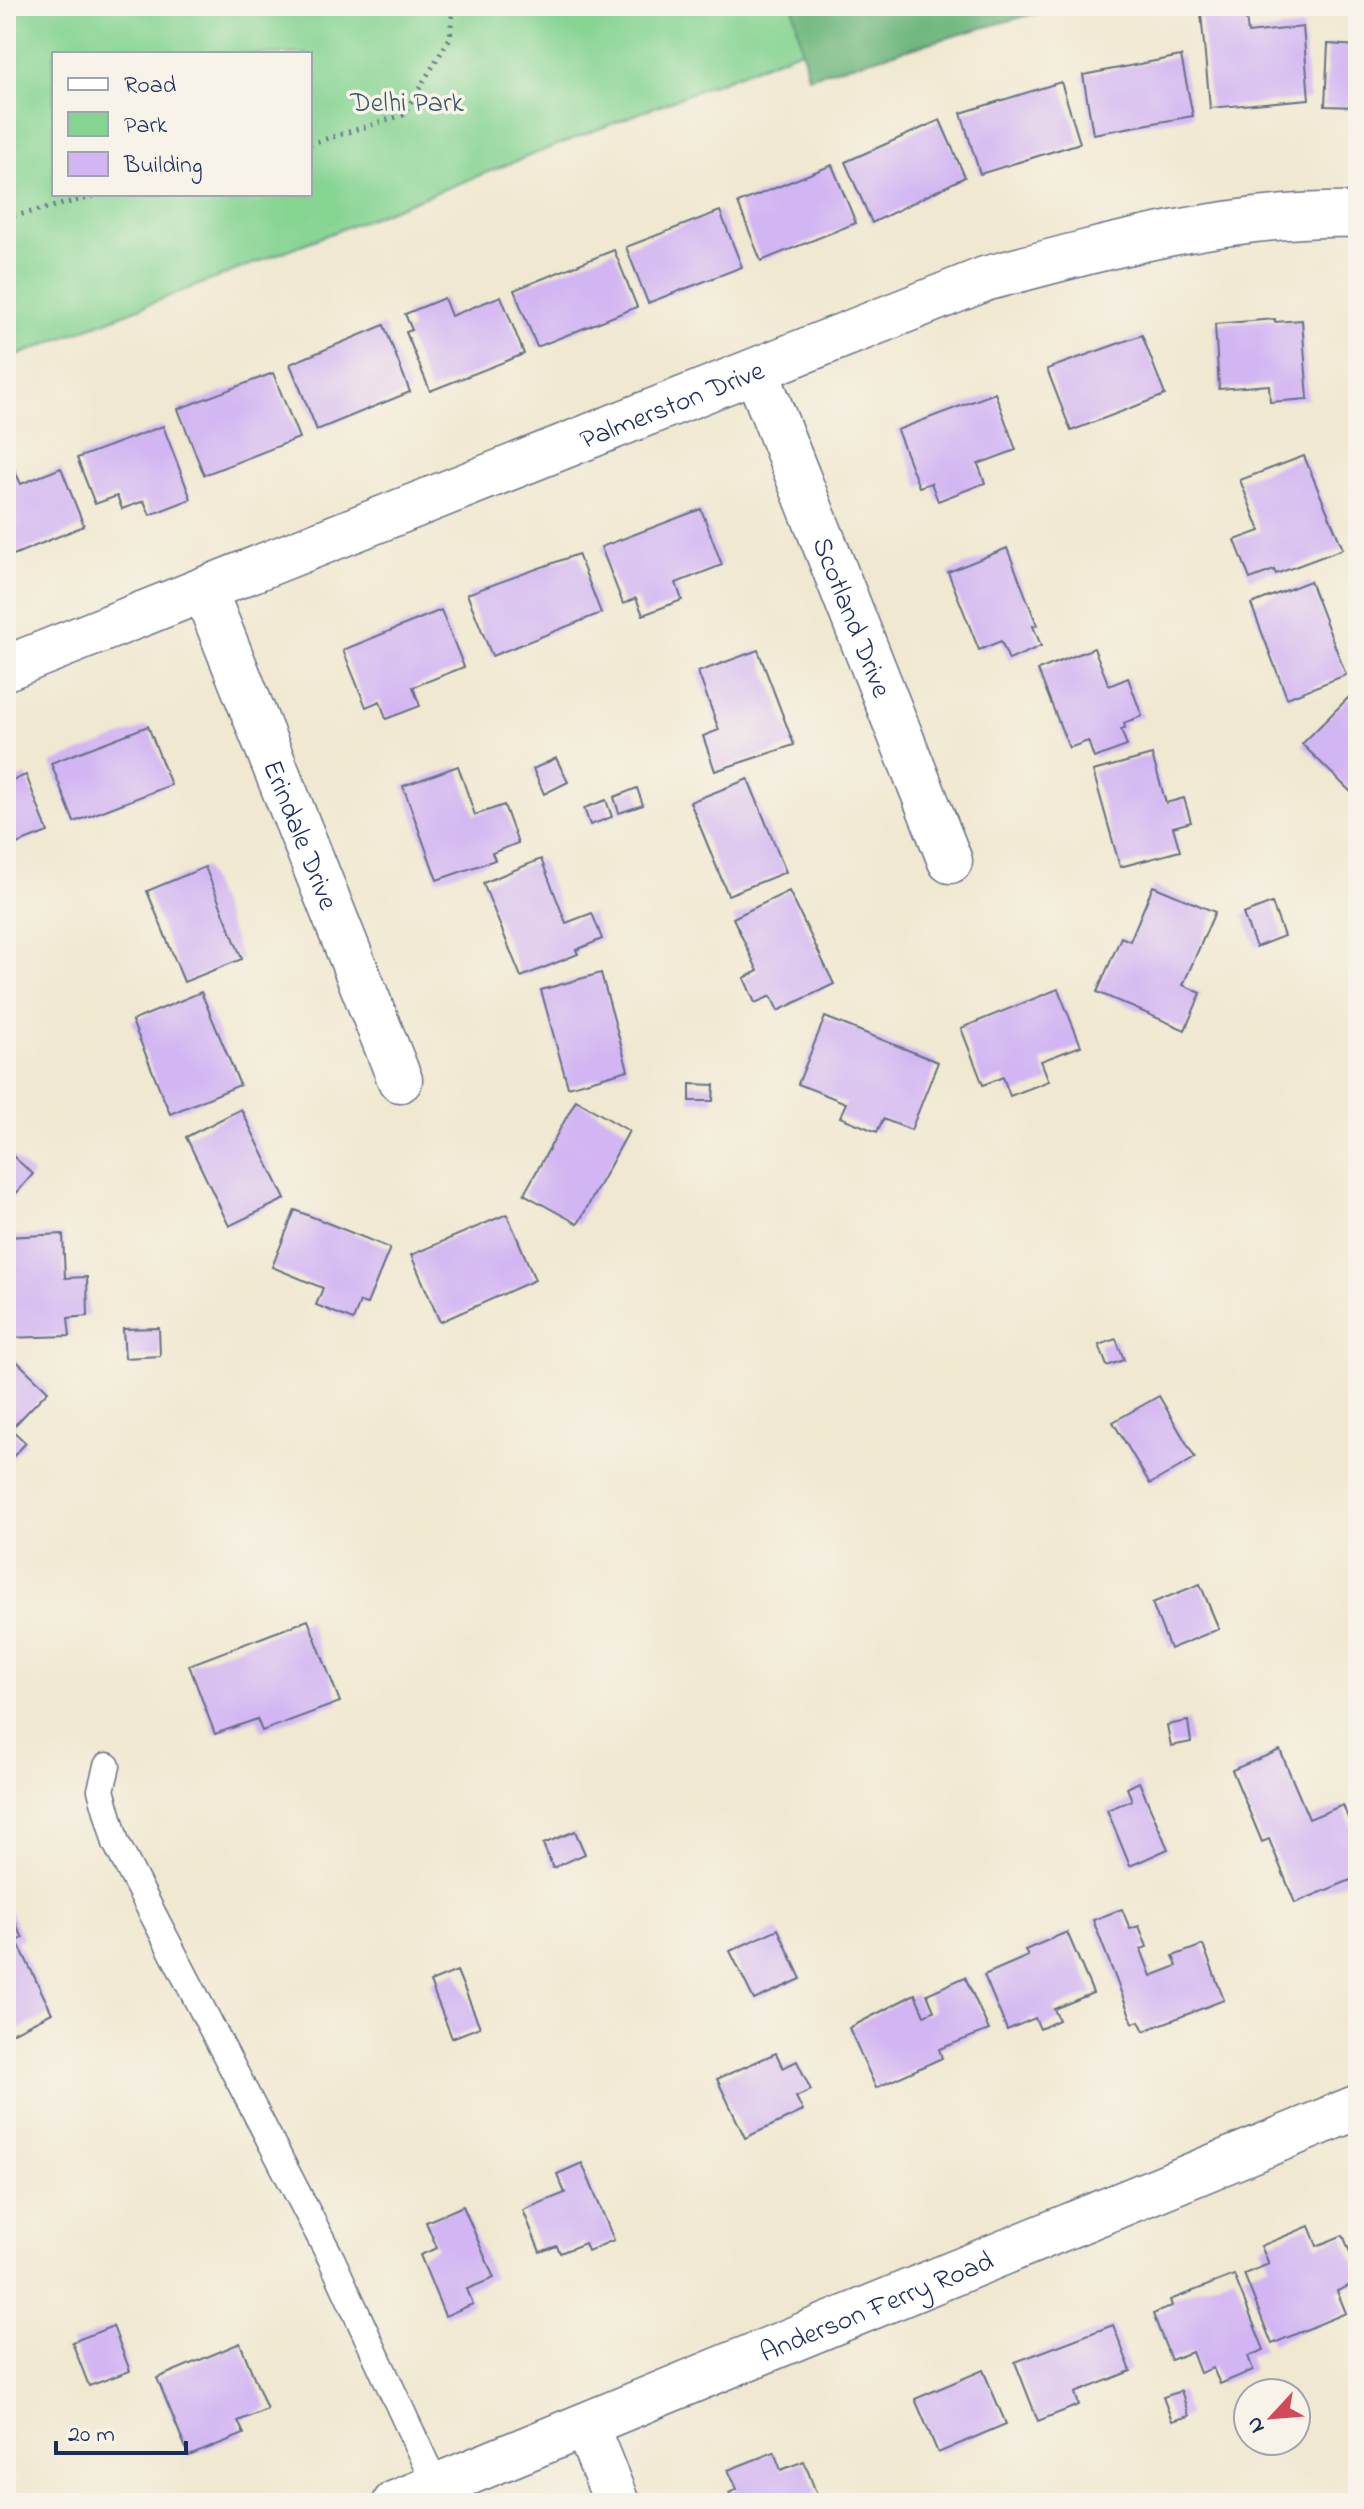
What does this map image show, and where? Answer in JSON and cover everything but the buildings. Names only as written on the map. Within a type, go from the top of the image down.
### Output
[{"type":"street","name":"Palmerston Drive","points":[[6,668],[985,279],[1149,235],[1228,222],[1358,215]]},
{"type":"street","name":"Scotland Drive","points":[[756,371],[950,861]]},
{"type":"street","name":"Erindale Drive","points":[[204,589],[400,1080]]},
{"type":"street","name":"Anderson Ferry Road","points":[[395,2503],[1358,2107]]},
{"type":"street","points":[[586,2426],[617,2503]]},
{"type":"lane","points":[[107,1766],[101,1790],[116,1843],[331,2258],[436,2486]]},
{"type":"path","points":[[312,143],[403,115],[450,38],[453,6]]},
{"type":"path","points":[[6,218],[96,196]]},
{"type":"green space","name":"Delhi Park","points":[[6,6],[914,6],[6,360]]},
{"type":"green space","points":[[793,6],[1061,6],[808,77]]}]
